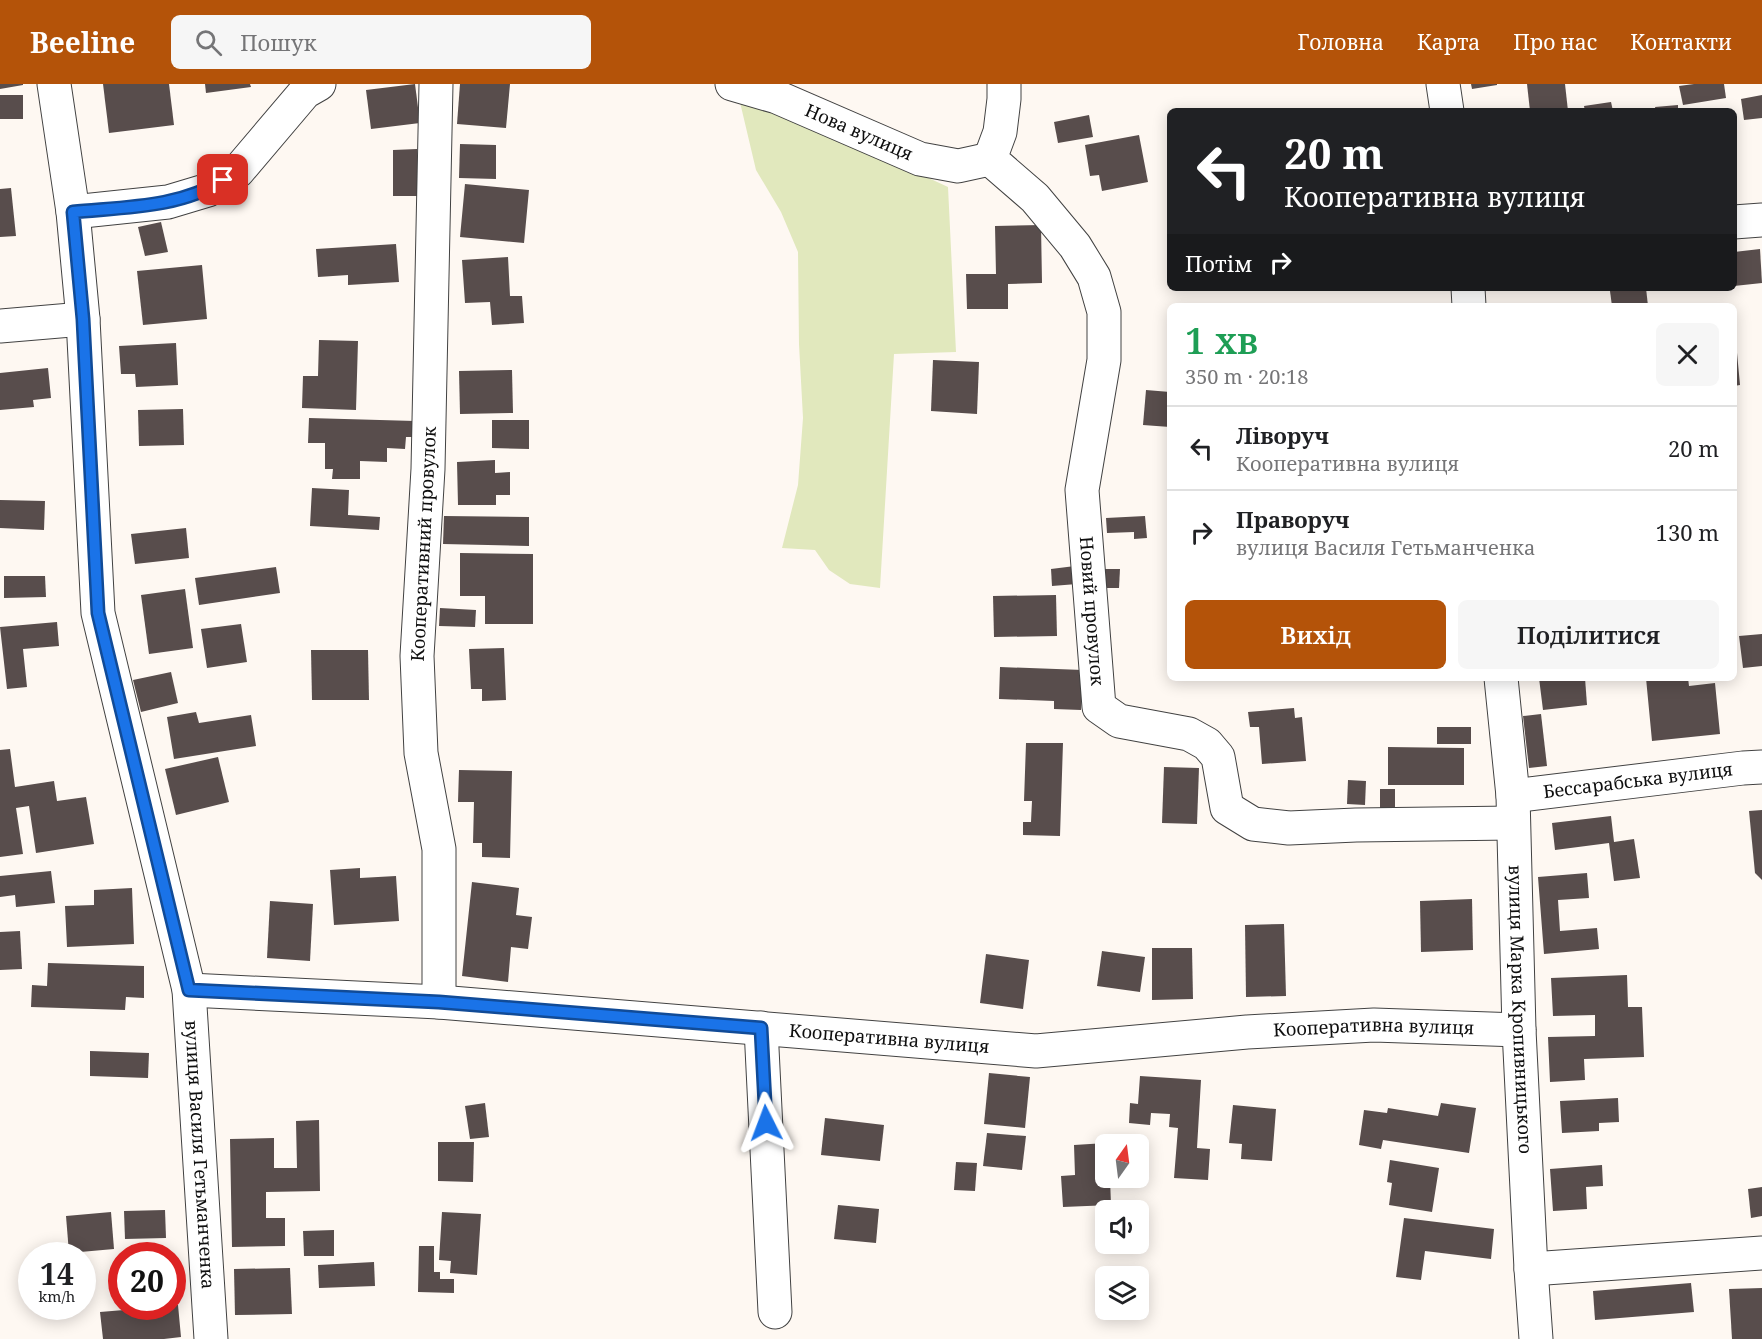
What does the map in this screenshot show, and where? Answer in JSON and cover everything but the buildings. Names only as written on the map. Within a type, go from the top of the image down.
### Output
[{"type":"street","name":"вулиця Василя Гетьманченка","points":[[54,84],[73,212],[83,319],[98,613],[189,990],[211,1339]]},
{"type":"street","points":[[73,212],[168,202],[208,190],[238,171],[305,92],[319,84]]},
{"type":"street","name":"Кооперативний провулок","points":[[436,84],[428,469],[417,656],[422,753],[440,849],[439,1002]]},
{"type":"street","name":"Нова вулиця","points":[[732,84],[777,96],[920,159],[958,166],[990,159]]},
{"type":"street","points":[[990,159],[1000,132],[1004,84]]},
{"type":"street","points":[[1443,84],[1447,108]]},
{"type":"street","name":"Новий провулок","points":[[990,159],[1035,198],[1075,246],[1094,277],[1104,312],[1104,360],[1082,490],[1099,707],[1119,721],[1189,734],[1207,744],[1218,757],[1227,808],[1253,824],[1289,828],[1356,825],[1513,810]]},
{"type":"street","points":[[1737,222],[1762,220]]},
{"type":"street","points":[[0,326],[83,319]]},
{"type":"street","name":"вулиця Марка Кропивницького","points":[[1501,681],[1513,810],[1519,1030],[1536,1339]]},
{"type":"street","name":"Бессарабська вулиця","points":[[1513,810],[1743,768],[1762,767]]},
{"type":"street","name":"Кооперативна вулиця","points":[[189,990],[439,1002],[1036,1051],[1247,1032],[1374,1025],[1519,1030]]},
{"type":"street","points":[[761,1028],[775,1312]]},
{"type":"street","points":[[1531,1269],[1762,1253]]},
{"type":"green space","points":[[739,98],[894,162],[948,187],[956,352],[894,354],[880,588],[850,584],[829,570],[815,550],[782,548],[798,485],[803,418],[798,252],[781,212],[756,170]]},
{"type":"route","points":[[223,180],[208,190],[168,202],[73,212],[83,319],[98,613],[189,990],[439,1002],[761,1028],[766,1123]]}]
